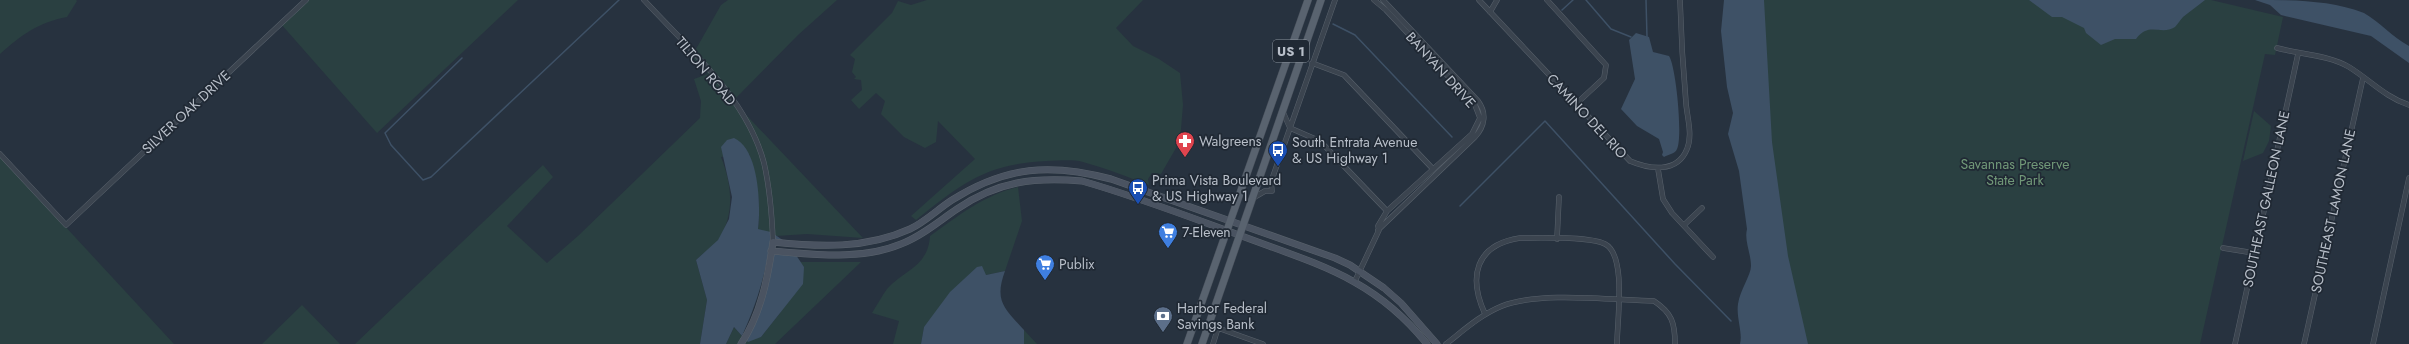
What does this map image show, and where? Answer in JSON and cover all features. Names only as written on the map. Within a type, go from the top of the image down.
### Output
[{"type":"main road","name":"US 1","points":[[1187,344],[1308,0]]},
{"type":"main road","name":"US 1","points":[[1202,344],[1321,0]]},
{"type":"street","name":"SILVER OAK DRIVE","points":[[0,154],[66,225],[306,0]]},
{"type":"street","name":"TILTON ROAD","points":[[644,0],[714,77],[744,119],[764,162],[772,211],[773,242]]},
{"type":"street","points":[[1253,198],[1265,191],[1272,191],[1271,182],[1334,0]]},
{"type":"street","name":"BANYAN DRIVE","points":[[1355,281],[1361,272],[1379,230],[1458,150],[1478,125],[1479,115],[1478,106],[1434,57],[1382,2],[1374,0]]},
{"type":"street","name":"CAMINO DEL RIO","points":[[1479,0],[1630,161],[1658,169]]},
{"type":"street","points":[[1490,12],[1497,0]]},
{"type":"street","points":[[1547,0],[1606,65],[1604,78],[1576,104]]},
{"type":"street","points":[[1680,0],[1681,36],[1690,132],[1688,148],[1679,160],[1671,165],[1658,169],[1663,199],[1713,257]]},
{"type":"street","points":[[2277,48],[2337,62],[2349,67],[2383,93],[2409,105]]},
{"type":"street","name":"SOUTHEAST GALLEON LANE","points":[[2237,344],[2254,253],[2298,54]]},
{"type":"street","points":[[1312,63],[1344,75],[1433,169]]},
{"type":"street","name":"SOUTHEAST LAMON LANE","points":[[2304,344],[2363,78]]},
{"type":"street","points":[[1283,112],[1290,128],[1320,141],[1387,211]]},
{"type":"street","name":"BANYAN DRIVE","points":[[1379,230],[1378,226],[1387,211],[1433,169],[1458,150]]},
{"type":"street","points":[[741,344],[759,306],[767,280],[773,242],[816,245],[855,245],[879,240],[911,229],[976,186],[1000,176],[1028,169],[1051,168],[1083,171],[1111,179],[1334,258],[1361,272],[1401,303],[1437,344]]},
{"type":"street","points":[[772,251],[839,255],[860,254],[900,245],[915,238],[981,194],[1022,181],[1050,178],[1082,181],[1328,267],[1355,281],[1395,310],[1427,344]]},
{"type":"street","points":[[2373,344],[2409,178]]},
{"type":"street","points":[[1557,239],[1559,197]]},
{"type":"street","points":[[1684,225],[1702,208]]},
{"type":"street","points":[[911,229],[915,238]]},
{"type":"street","points":[[1485,314],[1478,296],[1475,282],[1480,263],[1494,247],[1510,239],[1596,241],[1611,248],[1619,265],[1617,344]]},
{"type":"street","points":[[2223,248],[2254,253]]},
{"type":"street","points":[[1446,344],[1485,314],[1502,306],[1537,298],[1654,301],[1664,308],[1672,317],[1675,328],[1675,344]]},
{"type":"street","points":[[1213,344],[1218,328],[1264,344]]},
{"type":"green space","points":[[0,0],[77,1],[67,17],[48,22],[31,30],[0,54]]},
{"type":"green space","points":[[306,0],[518,0],[377,133],[281,24]]},
{"type":"green space","points":[[728,0],[837,0],[798,35],[733,101],[863,238],[807,234],[776,236],[758,229],[758,191],[749,154],[721,157],[728,178],[730,209],[728,219],[719,239],[696,260],[707,300],[700,344],[355,344],[543,165],[553,177],[507,226],[547,263],[578,236],[700,118],[701,101],[694,79],[708,74],[690,55],[696,49],[721,5]]},
{"type":"green space","points":[[927,0],[1143,0],[1116,28],[1133,46],[1159,59],[1180,73],[1183,105],[1180,141],[1161,174],[1152,173],[1148,179],[1149,185],[1091,164],[1078,161],[1046,161],[1006,166],[990,171],[961,186],[916,220],[911,216],[975,159],[938,121],[936,142],[925,148],[904,137],[881,114],[885,101],[876,93],[859,109],[851,100],[862,90],[861,80],[854,79],[856,77],[852,72],[855,59],[850,55],[892,13],[898,1],[911,5]]},
{"type":"green space","name":"Savannas Preserve State Park","points":[[1747,0],[2211,0],[2283,17],[2275,55],[2265,54],[2200,344],[1787,344]]},
{"type":"green space","points":[[2254,111],[2271,126],[2269,141],[2263,153],[2243,161]]},
{"type":"green space","points":[[0,156],[174,344],[0,344]]},
{"type":"green space","points":[[1018,187],[1022,221],[1005,271],[986,275],[924,327],[921,344],[893,344],[899,321],[872,313],[887,289],[914,267],[925,255],[930,236],[972,207],[994,195]]},
{"type":"green space","points":[[800,262],[861,262],[775,344],[744,344],[746,340],[761,337],[780,313],[804,267]]},
{"type":"green space","points":[[302,305],[340,344],[262,344]]},
{"type":"green space","points":[[734,327],[742,336],[738,344],[726,344]]},
{"type":"green space","points":[[1024,330],[1037,344],[1024,344]]},
{"type":"water","points":[[1724,0],[1764,0],[1772,142],[1788,256],[1808,344],[1740,344],[1741,335],[1738,304],[1751,270],[1751,266],[1746,238],[1747,229],[1739,171],[1728,134],[1733,113],[1727,87],[1721,31]]},
{"type":"water","points":[[2029,0],[2205,0],[2183,17],[2175,27],[2165,30],[2150,30],[2141,34],[2136,39],[2115,39],[2101,45],[2086,33],[2084,28],[2062,17],[2052,17]]},
{"type":"water","points":[[2255,0],[2325,3],[2338,5],[2364,13],[2409,46],[2409,63],[2371,36],[2281,15],[2270,5]]},
{"type":"water","points":[[1636,33],[1649,37],[1653,52],[1669,56],[1672,62],[1678,102],[1679,142],[1675,152],[1664,157],[1662,155],[1663,152],[1659,139],[1637,126],[1621,109],[1635,79],[1629,40]]},
{"type":"water","points":[[734,138],[742,144],[749,153],[753,165],[758,193],[758,229],[771,232],[784,241],[771,239],[760,289],[742,336],[734,327],[726,344],[700,344],[707,300],[696,260],[718,240],[729,219],[732,197],[721,147],[727,140]]},
{"type":"water","points":[[774,254],[796,255],[804,267],[803,284],[761,337],[748,342],[746,340]]},
{"type":"water","points":[[982,266],[986,275],[1005,271],[1002,281],[1001,297],[1006,310],[1024,330],[1024,344],[921,344],[924,327],[950,292],[977,267]]},
{"type":"waterway","points":[[462,58],[385,133],[391,145],[423,180],[431,177],[619,0]]},
{"type":"waterway","points":[[1562,10],[1573,0]]},
{"type":"waterway","points":[[1586,0],[1611,29],[1631,37]]},
{"type":"waterway","points":[[1646,0],[1647,37]]},
{"type":"waterway","points":[[1333,24],[1355,35],[1452,137]]},
{"type":"waterway","points":[[1460,206],[1545,121],[1675,264],[1731,321]]},
{"type":"place","name":"Walgreens","points":[[1185,158]]},
{"type":"place","name":"South Entrata Avenue & US Highway 1","points":[[1278,167]]},
{"type":"place","name":"Prima Vista Boulevard & US Highway 1","points":[[1138,205]]},
{"type":"place","name":"7-Eleven","points":[[1168,249]]},
{"type":"place","name":"Publix","points":[[1045,281]]},
{"type":"place","name":"Harbor Federal Savings Bank","points":[[1163,333]]}]
